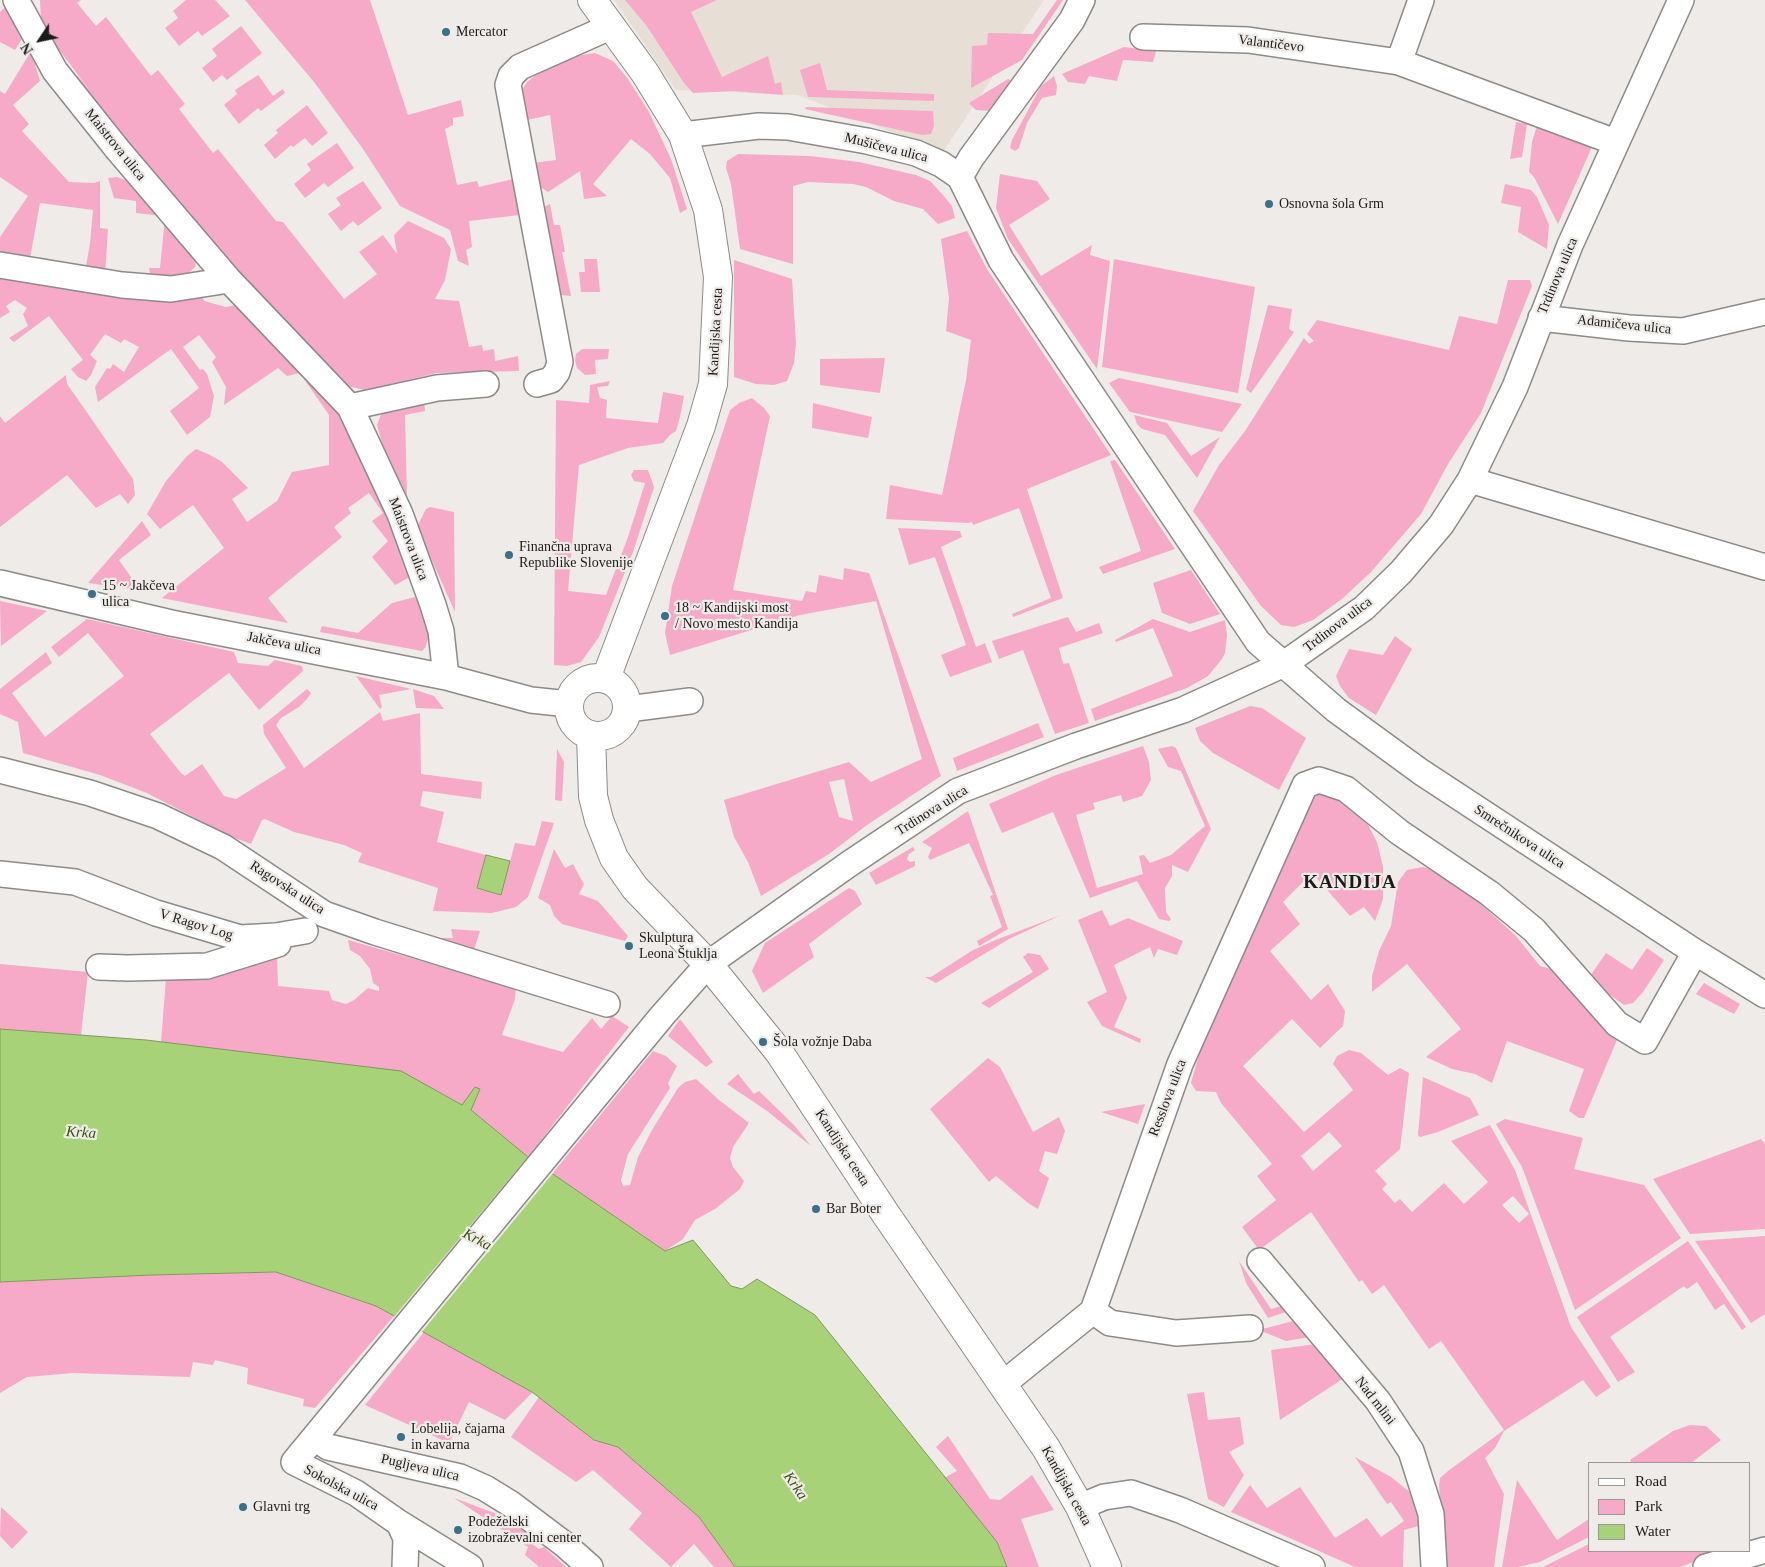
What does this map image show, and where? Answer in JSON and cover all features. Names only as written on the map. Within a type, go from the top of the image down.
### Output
[{"type":"main road","name":"Kandijska cesta","points":[[592,0],[645,73],[683,135],[708,210],[718,278],[713,384],[687,466],[606,678]]},
{"type":"main road","points":[[596,677],[606,678],[623,690],[628,709],[620,728],[611,734],[591,735],[574,724],[569,704],[577,686],[586,680],[596,677]]},
{"type":"main road","name":"Kandijska cesta","points":[[591,735],[593,796],[599,820],[614,858],[635,888],[708,964],[779,1052],[885,1213],[1046,1448],[1080,1507],[1107,1567]]},
{"type":"street","name":"Maistrova ulica","points":[[16,0],[55,71],[130,164],[229,280],[350,407],[400,514],[433,605],[446,657],[446,677]]},
{"type":"street","points":[[960,177],[971,158],[1072,20],[1082,0]]},
{"type":"street","points":[[1399,62],[1421,0]]},
{"type":"street","name":"Trdinova ulica","points":[[315,1438],[662,1016],[708,964],[849,864],[958,791],[1076,746],[1183,710],[1284,664],[1364,608],[1401,572],[1441,525],[1470,480],[1515,387],[1541,318],[1616,142],[1681,0]]},
{"type":"street","points":[[537,384],[551,380],[557,372],[560,362],[508,86],[511,76],[520,67],[612,26]]},
{"type":"street","name":"Valantičevo","points":[[1143,37],[1248,40],[1399,62],[1616,142]]},
{"type":"street","name":"Mušičeva ulica","points":[[683,135],[759,126],[788,127],[868,141],[916,153],[941,164],[960,177]]},
{"type":"street","name":"Smrečnikova ulica","points":[[960,177],[1006,267],[1258,642],[1336,710],[1421,772],[1695,952],[1765,995]]},
{"type":"street","points":[[0,265],[122,285],[171,289],[229,280]]},
{"type":"street","name":"Adamičeva ulica","points":[[1541,318],[1629,328],[1683,330],[1765,312]]},
{"type":"street","points":[[350,407],[437,388],[486,384]]},
{"type":"street","points":[[1470,480],[1765,567]]},
{"type":"street","name":"Jakčeva ulica","points":[[0,583],[171,623],[446,677],[531,700],[569,704]]},
{"type":"street","points":[[628,709],[690,701]]},
{"type":"street","name":"Ragovska ulica","points":[[0,770],[90,793],[158,816],[222,848],[324,914],[375,932],[608,1004]]},
{"type":"street","name":"Resslova ulica","points":[[1093,1312],[1177,1071],[1306,785],[1320,780],[1346,789],[1399,832],[1489,893],[1534,930],[1617,1024],[1645,1041],[1695,952]]},
{"type":"street","name":"V Ragov Log","points":[[0,874],[75,882],[156,913],[240,938],[276,936],[305,930]]},
{"type":"street","points":[[305,930],[324,914]]},
{"type":"street","name":"V Ragov Log","points":[[99,966],[128,968],[207,966],[282,942],[305,930]]},
{"type":"street","name":"Nad mlini","points":[[1260,1261],[1378,1401],[1411,1451],[1431,1514],[1434,1567]]},
{"type":"street","points":[[1002,1384],[1093,1312],[1110,1323],[1176,1333],[1250,1328]]},
{"type":"street","name":"Sokolska ulica","points":[[315,1438],[294,1462],[378,1506],[399,1523],[470,1567]]},
{"type":"street","name":"Pugljeva ulica","points":[[315,1438],[328,1447],[460,1477],[486,1488],[518,1509],[590,1567]]},
{"type":"street","points":[[1080,1507],[1104,1497],[1131,1492],[1180,1510],[1312,1567]]},
{"type":"street","points":[[399,1523],[406,1538],[405,1567]]},
{"type":"street","points":[[1706,1567],[1765,1550]]},
{"type":"shaded area","points":[[614,0],[1044,0],[943,152],[798,95],[676,90]]},
{"type":"green space","points":[[40,0],[81,0],[77,3],[96,26],[106,17],[151,76],[158,70],[185,104],[179,109],[213,153],[218,149],[276,221],[283,222],[344,299],[377,274],[359,252],[383,235],[397,254],[394,235],[408,221],[444,238],[451,249],[445,280],[435,299],[459,301],[469,347],[482,345],[483,351],[494,349],[495,361],[518,356],[519,371],[437,373],[365,390],[347,386],[233,270],[167,193],[74,77],[78,76],[91,92],[51,39],[41,21]]},
{"type":"green space","points":[[186,0],[215,0],[230,16],[202,36],[198,31],[179,46],[165,28],[178,18],[173,11]]},
{"type":"green space","points":[[245,0],[370,0],[408,115],[461,100],[464,116],[453,118],[453,125],[445,129],[457,185],[477,181],[479,187],[513,179],[519,215],[469,221],[472,247],[466,250],[469,266],[458,261],[450,230],[400,206],[363,149],[314,82]]},
{"type":"green space","points":[[625,0],[717,0],[691,12],[722,77],[768,56],[775,84],[781,82],[783,95],[734,91],[693,93],[684,83],[646,25]]},
{"type":"green space","points":[[1057,0],[1063,0],[1022,60],[971,88],[972,46],[987,45],[988,33],[1033,34]]},
{"type":"green space","points":[[4,8],[14,15],[25,34],[15,50],[0,42],[0,12]]},
{"type":"green space","points":[[241,26],[262,53],[227,80],[222,75],[213,82],[202,68],[217,56],[212,49]]},
{"type":"green space","points":[[1124,47],[1156,51],[1153,62],[1123,60],[1117,81],[1089,76],[1085,84],[1068,82],[1062,74]]},
{"type":"green space","points":[[31,51],[40,81],[13,105],[29,124],[22,131],[69,182],[94,183],[100,181],[100,228],[108,229],[105,276],[85,272],[93,210],[40,203],[29,264],[0,261],[0,237],[28,196],[0,177],[0,91],[5,94]]},
{"type":"green space","points":[[595,53],[613,61],[628,79],[649,112],[671,159],[687,209],[680,213],[670,178],[650,154],[631,139],[593,184],[607,196],[584,199],[580,171],[548,192],[536,184],[533,163],[556,160],[550,115],[527,120],[522,90],[527,82],[541,71],[576,56]]},
{"type":"green space","points":[[820,63],[827,90],[934,94],[934,101],[808,97],[800,70]]},
{"type":"green space","points":[[258,75],[273,96],[283,89],[285,93],[261,111],[258,108],[239,124],[224,105],[237,94],[235,90]]},
{"type":"green space","points":[[1054,76],[1057,86],[1056,95],[1042,98],[1027,123],[1019,148],[1015,151],[1010,148],[1012,140],[1041,86]]},
{"type":"green space","points":[[1008,79],[1012,81],[1012,85],[990,111],[976,110],[969,103]]},
{"type":"green space","points":[[307,105],[328,133],[312,146],[305,138],[293,147],[291,145],[275,159],[264,145],[278,133],[276,130]]},
{"type":"green space","points":[[806,107],[933,111],[934,126],[931,134],[922,135],[805,109]]},
{"type":"green space","points":[[1539,119],[1589,140],[1591,149],[1558,224],[1534,177],[1529,172],[1532,142]]},
{"type":"green space","points":[[1516,122],[1527,124],[1522,157],[1510,159]]},
{"type":"green space","points":[[337,143],[354,168],[328,187],[324,183],[305,198],[294,184],[311,170],[307,164]]},
{"type":"green space","points":[[738,154],[810,156],[859,162],[916,175],[930,181],[943,195],[952,206],[955,218],[938,224],[923,209],[894,201],[866,187],[853,184],[808,182],[793,186],[793,264],[740,249],[731,184],[726,168],[727,161]]},
{"type":"green space","points":[[1000,174],[1037,181],[1050,199],[1009,225],[1041,276],[1092,245],[1090,255],[1110,261],[1097,369],[1008,239],[996,208]]},
{"type":"green space","points":[[117,177],[135,183],[162,216],[136,213],[136,201],[114,198],[108,178]]},
{"type":"green space","points":[[363,181],[382,208],[358,226],[353,221],[341,231],[328,214],[341,205],[336,198]]},
{"type":"green space","points":[[1505,184],[1531,190],[1537,197],[1549,225],[1547,249],[1518,232],[1521,207],[1501,203]]},
{"type":"green space","points":[[550,204],[554,225],[560,225],[565,252],[562,252],[571,296],[561,295],[542,208]]},
{"type":"green space","points":[[165,218],[196,261],[195,267],[186,275],[154,278],[150,274],[149,268],[160,268]]},
{"type":"green space","points":[[967,231],[987,269],[1111,455],[1027,489],[1063,598],[1013,617],[1012,614],[1051,598],[1019,508],[973,525],[972,522],[886,519],[890,485],[942,495],[966,380],[971,340],[946,331],[949,298],[941,239]]},
{"type":"green space","points":[[584,259],[597,259],[600,292],[581,292],[579,272],[585,272]]},
{"type":"green space","points":[[1114,259],[1255,287],[1238,393],[1102,367]]},
{"type":"green space","points":[[734,260],[792,279],[796,344],[794,363],[787,381],[774,385],[756,384],[734,377]]},
{"type":"green space","points":[[0,276],[202,295],[204,301],[226,307],[237,305],[307,371],[287,376],[278,368],[224,405],[226,387],[212,362],[216,357],[199,335],[183,347],[200,370],[203,369],[207,374],[214,396],[210,417],[187,435],[170,411],[199,388],[171,349],[98,402],[95,387],[107,368],[110,369],[113,364],[124,372],[139,347],[124,339],[121,343],[105,334],[90,355],[97,361],[91,375],[86,381],[78,377],[71,369],[83,360],[49,316],[14,342],[9,338],[28,326],[23,314],[27,308],[15,300],[6,306],[10,312],[0,318]]},
{"type":"green space","points":[[1508,280],[1530,280],[1532,286],[1481,413],[1448,464],[1421,514],[1371,572],[1342,599],[1313,620],[1294,627],[1281,625],[1261,606],[1193,511],[1219,465],[1245,431],[1304,338],[1309,344],[1314,341],[1307,334],[1317,320],[1449,350],[1459,316],[1497,324]]},
{"type":"green space","points":[[1268,305],[1292,309],[1289,329],[1294,332],[1251,393],[1246,389]]},
{"type":"green space","points":[[582,349],[609,349],[608,359],[595,360],[596,374],[585,375],[577,368],[576,354]]},
{"type":"green space","points":[[885,358],[880,393],[820,385],[820,359]]},
{"type":"green space","points":[[66,375],[67,384],[133,479],[135,495],[128,504],[120,494],[96,508],[67,475],[0,527],[0,416],[5,423]]},
{"type":"green space","points":[[312,378],[348,424],[386,512],[410,577],[395,585],[372,557],[388,541],[372,521],[383,513],[369,493],[348,508],[351,513],[334,527],[342,537],[268,598],[288,623],[162,598],[224,548],[193,505],[160,529],[147,514],[166,481],[187,456],[196,449],[208,454],[221,461],[248,488],[232,499],[247,522],[277,501],[292,472],[329,465],[329,415],[304,379]]},
{"type":"green space","points":[[1119,378],[1242,404],[1222,432],[1130,412],[1109,383]]},
{"type":"green space","points":[[610,381],[608,386],[597,387],[600,398],[607,400],[606,418],[658,423],[663,392],[684,396],[680,417],[676,431],[663,443],[628,448],[579,465],[568,591],[606,595],[628,537],[645,483],[634,481],[631,475],[634,470],[648,470],[654,487],[633,552],[599,637],[581,662],[567,666],[554,665],[556,400],[589,403],[590,385]]},
{"type":"green space","points":[[424,394],[425,411],[405,415],[407,496],[382,443],[377,425],[383,409]]},
{"type":"green space","points":[[752,398],[770,416],[733,590],[802,601],[806,591],[816,593],[819,575],[843,580],[844,568],[869,573],[941,776],[867,825],[829,854],[761,896],[748,862],[734,837],[724,800],[849,762],[871,782],[922,759],[876,601],[800,615],[670,655],[665,633],[672,586],[730,410],[739,403]],"holes":[[[844,779],[853,821],[839,817],[829,782]]]},
{"type":"green space","points":[[813,403],[872,417],[868,438],[812,428]]},
{"type":"green space","points":[[1134,415],[1167,423],[1191,456],[1220,437],[1197,478],[1165,435],[1142,429],[1137,424]]},
{"type":"green space","points":[[1115,460],[1175,549],[1103,574],[1099,567],[1141,551],[1110,461]]},
{"type":"green space","points":[[430,507],[454,512],[455,612],[417,527],[426,509]]},
{"type":"green space","points":[[142,521],[151,535],[119,560],[140,590],[88,583]]},
{"type":"green space","points":[[898,528],[960,531],[962,537],[941,547],[976,647],[985,643],[992,662],[950,677],[941,655],[966,645],[935,557],[909,565]]},
{"type":"green space","points":[[1191,570],[1220,614],[1190,624],[1162,613],[1153,583]]},
{"type":"green space","points":[[415,597],[425,618],[429,636],[422,651],[320,632],[322,626],[358,633],[392,603]]},
{"type":"green space","points":[[0,601],[47,611],[1,646]]},
{"type":"green space","points":[[1068,617],[1076,632],[1099,623],[1103,633],[1059,648],[1063,664],[1069,663],[1089,723],[1055,734],[1023,650],[999,659],[992,641]]},
{"type":"green space","points":[[87,619],[234,652],[238,663],[268,666],[275,660],[302,666],[303,671],[259,710],[229,673],[150,734],[185,776],[202,764],[224,796],[236,799],[286,768],[264,734],[263,725],[307,689],[311,693],[307,699],[299,707],[281,718],[276,725],[304,768],[380,712],[383,721],[420,713],[421,774],[482,782],[481,799],[423,791],[420,806],[444,812],[437,842],[486,855],[477,888],[501,895],[515,843],[535,846],[542,821],[554,823],[528,897],[516,907],[492,913],[433,911],[438,888],[358,862],[362,853],[344,845],[294,832],[265,819],[262,820],[251,844],[232,837],[147,793],[100,775],[23,753],[18,722],[0,714],[0,689],[46,652],[52,663],[12,693],[45,737],[124,676],[88,633],[59,657],[51,647]]},
{"type":"green space","points":[[1153,619],[1190,632],[1225,620],[1227,635],[1225,653],[1222,659],[1208,676],[1187,688],[1095,721],[1091,709],[1173,676],[1153,628],[1116,642],[1115,640]]},
{"type":"green space","points":[[1395,636],[1412,649],[1376,715],[1349,698],[1340,686],[1336,676],[1349,649],[1383,655]]},
{"type":"green space","points":[[356,676],[411,689],[379,695],[382,707],[380,709]]},
{"type":"green space","points":[[413,689],[434,696],[444,709],[416,708]]},
{"type":"green space","points":[[1250,706],[1262,708],[1306,738],[1279,790],[1213,753],[1200,741],[1195,728]]},
{"type":"green space","points":[[1038,723],[1044,737],[957,771],[953,758]]},
{"type":"green space","points":[[1143,746],[1149,762],[1151,780],[1142,796],[1123,802],[1121,795],[1093,803],[1095,809],[1076,815],[1097,888],[1143,874],[1139,856],[1144,855],[1150,863],[1171,855],[1205,826],[1181,771],[1168,767],[1158,749],[1172,746],[1176,748],[1211,829],[1188,872],[1172,865],[1172,876],[1165,888],[1166,912],[1171,919],[1169,921],[1159,919],[1137,881],[1090,898],[1053,812],[1002,833],[989,804],[1056,775]]},
{"type":"green space","points":[[557,749],[564,762],[562,801],[555,800]]},
{"type":"green space","points":[[1316,793],[1336,794],[1365,819],[1377,842],[1383,867],[1383,899],[1375,921],[1364,907],[1350,916],[1312,873],[1283,902],[1300,924],[1270,951],[1311,1000],[1328,984],[1345,1011],[1343,1026],[1320,1048],[1292,1019],[1243,1066],[1304,1132],[1353,1090],[1333,1064],[1337,1056],[1349,1050],[1361,1053],[1388,1075],[1400,1068],[1409,1073],[1400,1149],[1375,1171],[1387,1184],[1382,1189],[1395,1203],[1400,1199],[1412,1212],[1444,1183],[1464,1204],[1488,1182],[1451,1141],[1490,1125],[1515,1170],[1571,1327],[1611,1387],[1596,1397],[1583,1380],[1504,1431],[1495,1448],[1485,1458],[1504,1494],[1494,1567],[1445,1567],[1439,1485],[1440,1478],[1448,1471],[1504,1430],[1441,1341],[1429,1349],[1384,1285],[1372,1294],[1362,1280],[1359,1282],[1311,1212],[1259,1250],[1242,1227],[1276,1200],[1257,1176],[1272,1164],[1221,1103],[1216,1092],[1196,1091],[1191,1083],[1205,1033],[1303,803]],"holes":[[[1329,1132],[1342,1146],[1313,1171],[1301,1156]],[[1513,1196],[1529,1214],[1519,1223],[1502,1205]]]},
{"type":"green space","points":[[968,811],[1008,929],[979,946],[977,941],[1002,927],[990,896],[993,895],[969,843],[930,860],[928,857],[932,848],[922,842]]},
{"type":"green space","points":[[913,847],[915,850],[909,854],[907,859],[910,862],[915,861],[915,866],[876,885],[869,873]]},
{"type":"green space","points":[[554,849],[565,868],[573,864],[584,884],[579,894],[598,901],[628,936],[625,941],[562,924],[554,916],[550,905],[538,898]]},
{"type":"green space","points":[[1423,867],[1436,871],[1472,896],[1516,936],[1540,966],[1559,971],[1617,1040],[1584,1118],[1579,1118],[1569,1111],[1584,1069],[1507,1041],[1492,1083],[1475,1074],[1452,1069],[1426,1057],[1461,1029],[1407,964],[1372,992],[1372,976],[1379,951],[1391,926],[1398,882],[1407,870]]},
{"type":"green space","points":[[849,888],[855,891],[862,904],[809,944],[814,957],[763,993],[752,971],[765,943]]},
{"type":"green space","points":[[1102,910],[1110,926],[1128,918],[1183,941],[1177,955],[1158,949],[1154,958],[1150,947],[1114,965],[1127,998],[1114,1027],[1141,1039],[1140,1043],[1102,1026],[1087,1002],[1107,992],[1078,920]]},
{"type":"green space","points":[[1061,915],[1009,939],[936,983],[925,977],[931,977],[973,950]]},
{"type":"green space","points":[[451,929],[480,931],[474,950],[436,938],[453,938]]},
{"type":"green space","points":[[348,940],[516,988],[515,999],[502,1035],[563,1052],[592,1018],[601,1029],[612,1016],[629,1027],[528,1157],[471,1110],[480,1089],[462,1105],[406,1075],[161,1042],[166,978],[277,954],[278,986],[329,991],[332,1000],[346,1004],[368,988],[379,991],[379,987],[373,983],[370,969],[360,956],[350,950]]},
{"type":"green space","points":[[1647,948],[1664,960],[1643,992],[1633,1003],[1624,1005],[1588,979],[1606,953],[1632,970]]},
{"type":"green space","points":[[1028,953],[1040,955],[1049,969],[989,1008],[981,1003],[1033,972],[1023,957]]},
{"type":"green space","points":[[0,964],[88,972],[81,1035],[0,1029]]},
{"type":"green space","points":[[1704,983],[1740,1004],[1734,1014],[1696,994]]},
{"type":"green space","points":[[680,1019],[713,1062],[706,1067],[668,1036]]},
{"type":"green space","points":[[653,1051],[666,1056],[677,1066],[668,1083],[670,1088],[628,1154],[621,1180],[623,1186],[630,1185],[638,1157],[652,1130],[678,1088],[685,1082],[696,1079],[749,1123],[733,1147],[730,1158],[733,1167],[744,1181],[740,1189],[715,1209],[695,1220],[683,1239],[665,1251],[552,1174]]},
{"type":"green space","points":[[988,1058],[1000,1067],[1033,1132],[1059,1117],[1065,1131],[1057,1154],[1045,1151],[1039,1171],[1049,1178],[1038,1209],[996,1176],[989,1182],[930,1109]]},
{"type":"green space","points":[[738,1074],[754,1094],[759,1091],[794,1125],[811,1146],[767,1111],[727,1084]]},
{"type":"green space","points":[[1423,1077],[1470,1098],[1479,1115],[1438,1132],[1420,1137],[1418,1135]]},
{"type":"green space","points":[[1145,1104],[1138,1124],[1101,1112]]},
{"type":"green space","points":[[1505,1119],[1583,1138],[1574,1169],[1644,1185],[1681,1238],[1575,1310],[1522,1167],[1496,1124]]},
{"type":"green space","points":[[1761,1139],[1765,1144],[1765,1229],[1690,1234],[1653,1179]]},
{"type":"green space","points":[[1765,1236],[1765,1314],[1751,1323],[1695,1241]]},
{"type":"green space","points":[[1688,1241],[1746,1327],[1742,1330],[1724,1304],[1715,1310],[1697,1282],[1687,1289],[1684,1286],[1610,1337],[1635,1372],[1618,1382],[1577,1317]]},
{"type":"green space","points":[[1239,1261],[1271,1309],[1285,1305],[1289,1311],[1268,1318],[1246,1283]]},
{"type":"green space","points":[[276,1272],[376,1306],[394,1316],[315,1408],[303,1406],[304,1399],[247,1384],[248,1368],[215,1360],[213,1365],[193,1362],[190,1377],[73,1373],[27,1377],[0,1393],[0,1282],[151,1275]]},
{"type":"green space","points":[[1297,1320],[1310,1337],[1286,1341],[1259,1330]]},
{"type":"green space","points":[[424,1332],[533,1392],[505,1420],[469,1402],[449,1443],[365,1405]]},
{"type":"green space","points":[[1316,1344],[1344,1378],[1280,1420],[1271,1350]]},
{"type":"green space","points":[[1204,1392],[1208,1420],[1240,1417],[1244,1444],[1229,1452],[1244,1475],[1224,1507],[1208,1499],[1187,1394]]},
{"type":"green space","points":[[539,1397],[594,1440],[618,1447],[699,1517],[735,1567],[714,1567],[694,1544],[671,1567],[629,1529],[642,1513],[593,1470],[576,1482],[511,1437]]},
{"type":"green space","points":[[1690,1425],[1706,1426],[1721,1440],[1692,1462],[1631,1462],[1630,1460],[1673,1431]]},
{"type":"green space","points":[[948,1436],[990,1499],[1000,1500],[1032,1475],[1054,1510],[1021,1519],[1039,1567],[1007,1567],[997,1542],[944,1478],[957,1471],[936,1447]]},
{"type":"green space","points":[[1355,1457],[1391,1477],[1411,1493],[1419,1507],[1422,1525],[1404,1530],[1403,1567],[1355,1567],[1231,1512],[1250,1485],[1267,1508],[1300,1487],[1335,1538],[1367,1518],[1381,1537],[1404,1521],[1391,1502],[1387,1504]]},
{"type":"green space","points":[[1517,1480],[1557,1540],[1588,1520],[1588,1538],[1540,1562],[1518,1567],[1502,1567]]},
{"type":"green space","points":[[454,1498],[497,1514],[530,1535],[528,1541],[539,1549],[544,1547],[566,1567],[539,1567],[525,1555],[528,1547]]},
{"type":"green space","points":[[1,1507],[28,1532],[12,1549],[0,1536]]},
{"type":"green space","points":[[1588,1544],[1588,1552],[1720,1552],[1680,1567],[1543,1567]]},
{"type":"water","points":[[486,855],[510,861],[501,895],[477,888]]},
{"type":"water","name":"Krka","points":[[0,1029],[146,1040],[401,1071],[462,1105],[475,1087],[480,1089],[471,1110],[528,1157],[665,1251],[693,1240],[731,1286],[742,1289],[757,1279],[815,1315],[997,1542],[1007,1567],[735,1567],[699,1517],[618,1447],[594,1440],[532,1392],[376,1306],[276,1272],[151,1275],[0,1282]]},
{"type":"pier","points":[[529,1155],[554,1172],[421,1333],[393,1318]]},
{"type":"place","name":"Mercator","points":[[446,32]]},
{"type":"place","name":"Osnovna šola Grm","points":[[1269,204]]},
{"type":"place","name":"Finančna uprava Republike Slovenije","points":[[509,555]]},
{"type":"place","name":"15 ~ Jakčeva ulica","points":[[92,594]]},
{"type":"place","name":"18 ~ Kandijski most / Novo mesto Kandija","points":[[665,616]]},
{"type":"place","name":"Skulptura Leona Štuklja","points":[[629,946]]},
{"type":"place","name":"Šola vožnje Daba","points":[[763,1042]]},
{"type":"place","name":"Bar Boter","points":[[816,1209]]},
{"type":"place","name":"Lobelija, čajarna in kavarna","points":[[401,1437]]},
{"type":"place","name":"Glavni trg","points":[[243,1507]]},
{"type":"place","name":"Podeželski izobraževalni center","points":[[458,1530]]},
{"type":"district","name":"KANDIJA","points":[[1350,883]]}]
